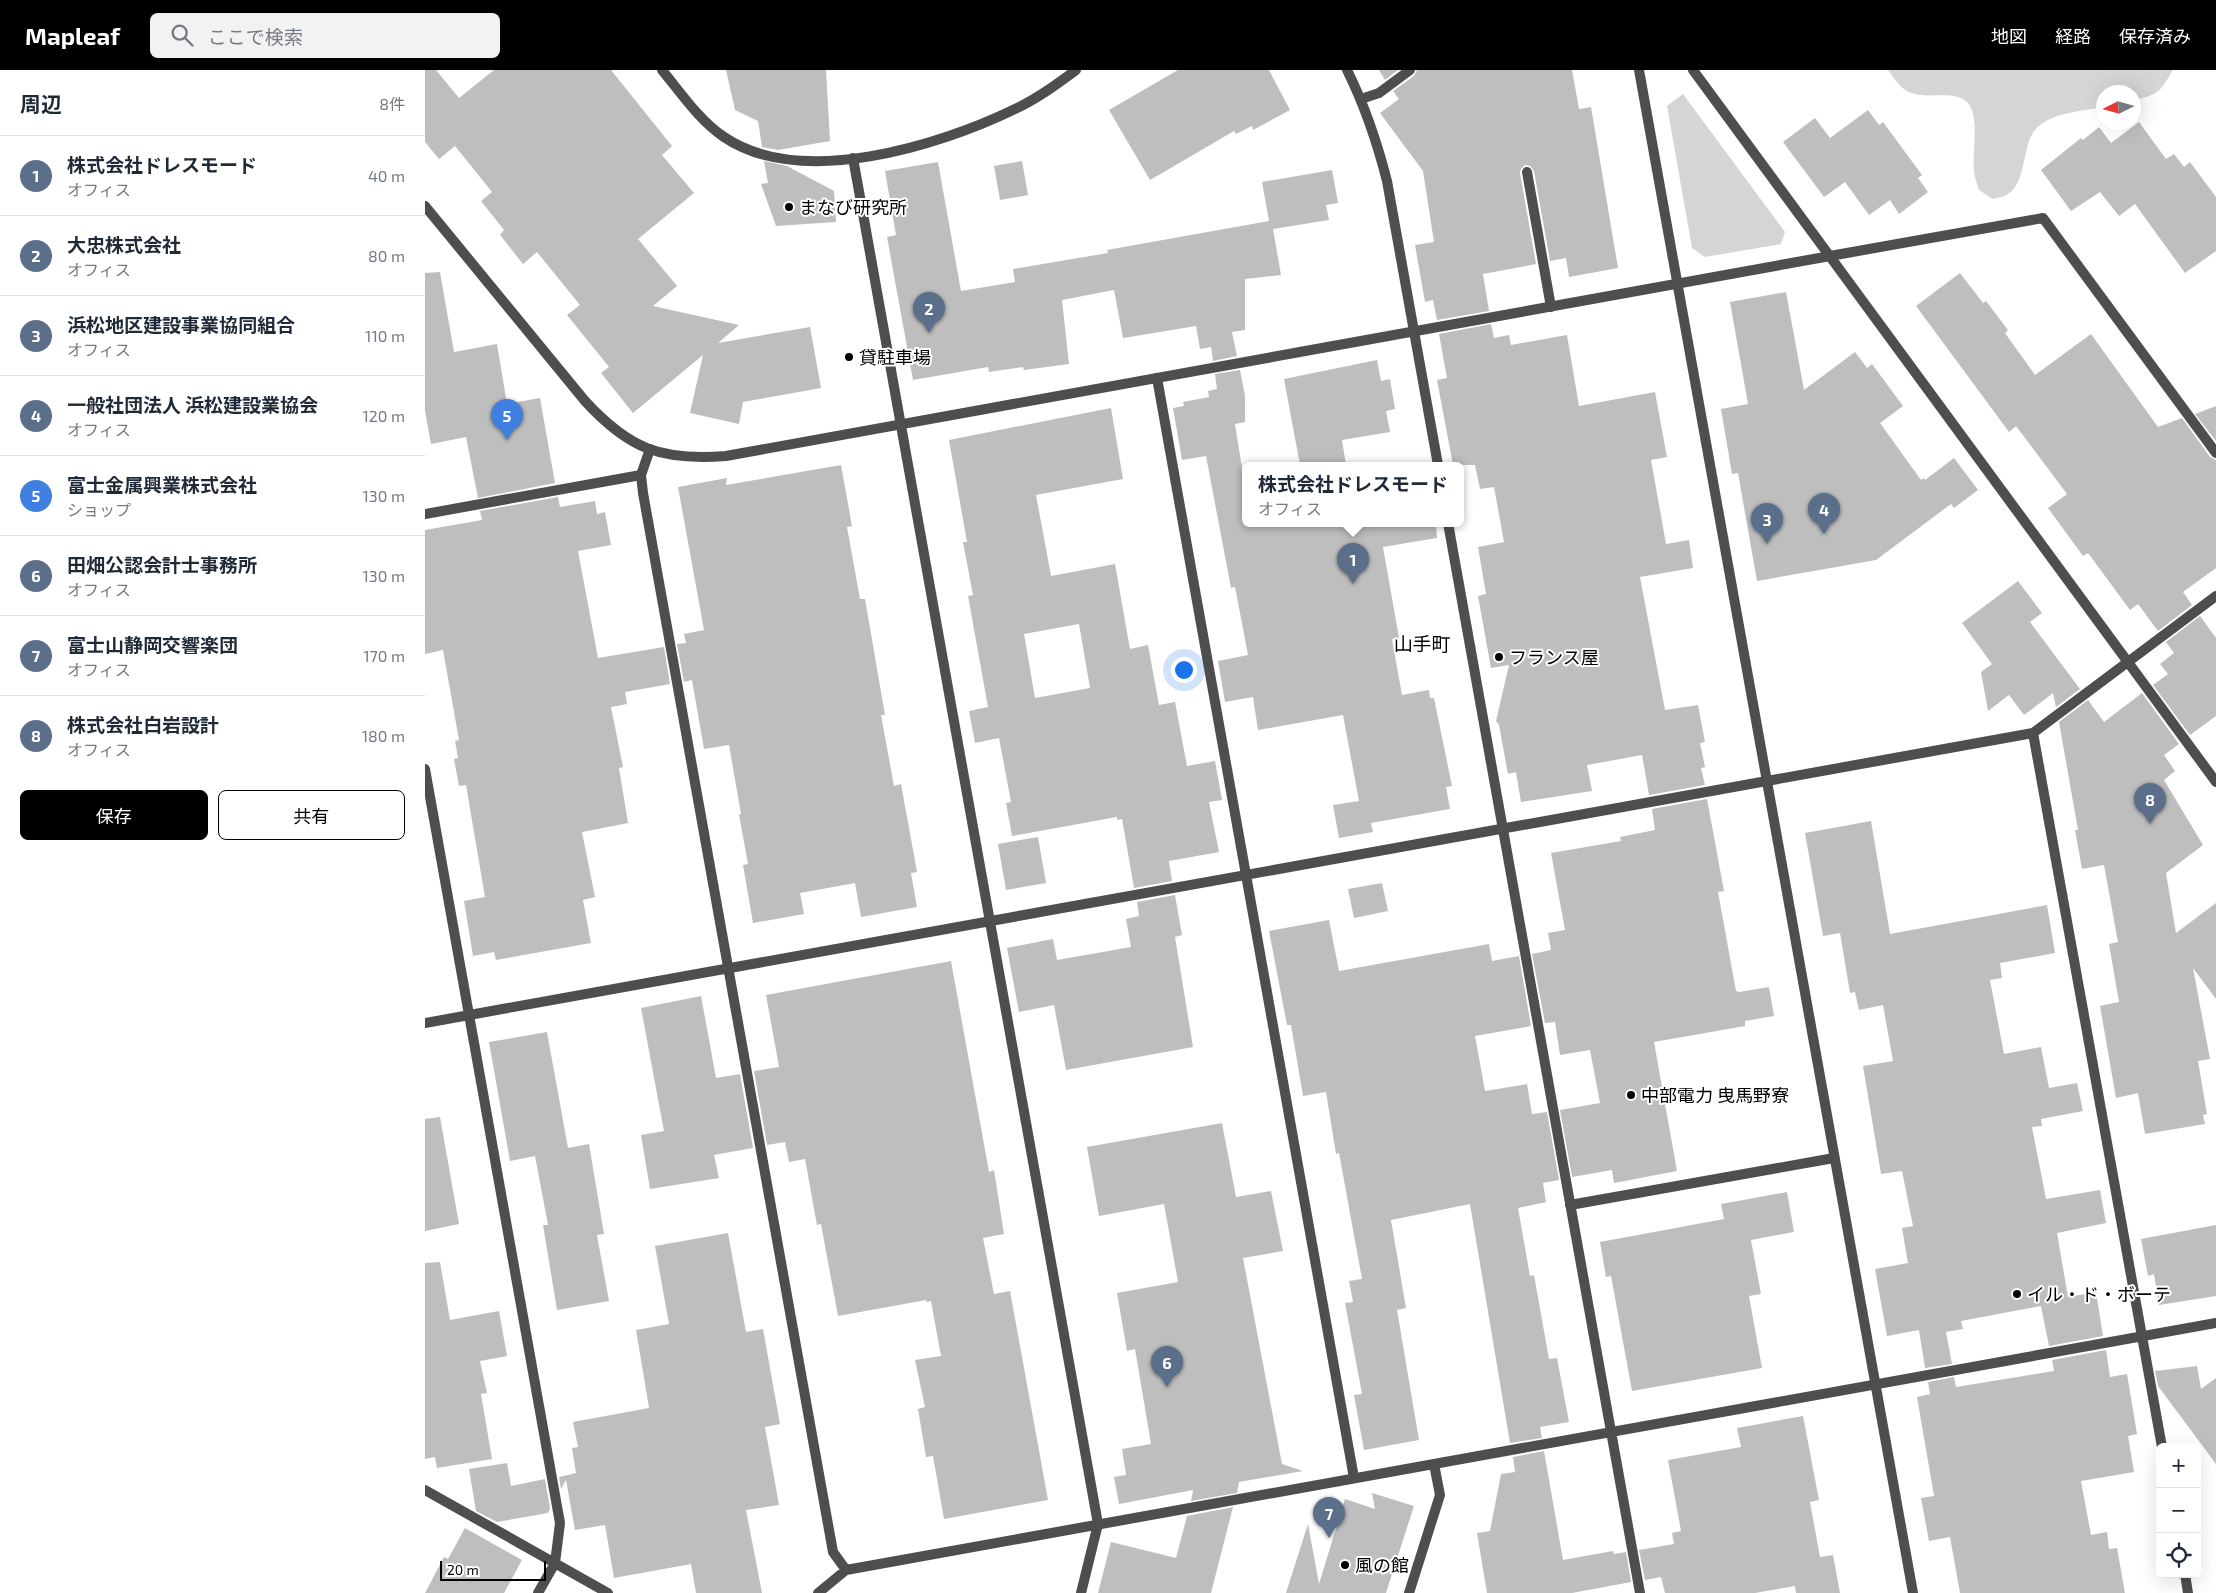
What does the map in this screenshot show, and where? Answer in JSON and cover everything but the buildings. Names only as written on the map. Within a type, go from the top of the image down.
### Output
[{"type":"street","points":[[662,70],[696,111],[724,137],[757,154],[794,161],[886,154],[975,128],[1017,108],[1076,70]]},
{"type":"street","points":[[1347,70],[1361,99],[1376,139],[1387,181],[1437,462]]},
{"type":"street","points":[[1361,99],[1379,93],[1410,70]]},
{"type":"street","points":[[1639,70],[1913,1593]]},
{"type":"street","points":[[1693,70],[2216,782]]},
{"type":"street","points":[[853,158],[1098,1524],[1081,1593]]},
{"type":"street","points":[[1527,172],[1551,307]]},
{"type":"street","points":[[425,206],[606,424],[633,442],[663,454],[694,458],[726,456],[2043,218],[2216,453]]},
{"type":"street","points":[[1157,378],[1354,1478]]},
{"type":"street","points":[[650,449],[641,475],[833,1552],[846,1570]]},
{"type":"street","points":[[425,514],[641,475]]},
{"type":"street","points":[[1449,527],[1640,1593]]},
{"type":"street","points":[[425,1022],[2033,733],[2216,596]]},
{"type":"street","points":[[2033,733],[2161,1443]]},
{"type":"street","points":[[425,769],[561,1523],[555,1563],[538,1593]]},
{"type":"street","points":[[1570,1205],[1834,1158]]},
{"type":"street","points":[[818,1593],[846,1570],[2216,1323]]},
{"type":"street","points":[[1409,1593],[1440,1496],[1434,1464]]},
{"type":"street","points":[[425,1490],[608,1593]]},
{"type":"street","points":[[2186,1578],[2188,1593]]},
{"type":"shaded area","points":[[1888,70],[2172,70],[2165,84],[2157,92],[2141,98],[2141,85],[2096,85],[2096,108],[2054,117],[2040,125],[2034,131],[2030,140],[2015,188],[2006,195],[1993,199],[1979,190],[1974,172],[1974,120],[1970,106],[1965,100],[1958,97],[1916,94],[1909,92],[1900,85]]},
{"type":"shaded area","points":[[1683,94],[1785,232],[1781,244],[1705,257],[1692,248],[1667,106]]},
{"type":"place","name":"まなび研究所","points":[[789,207]]},
{"type":"place","name":"大忠株式会社","points":[[929,333]]},
{"type":"place","name":"貸駐車場","points":[[849,357]]},
{"type":"place","name":"富士金属興業株式会社","points":[[507,440]]},
{"type":"place","name":"一般社団法人 浜松建設業協会","points":[[1824,534]]},
{"type":"place","name":"浜松地区建設事業協同組合","points":[[1767,544]]},
{"type":"place","name":"株式会社ドレスモード","points":[[1353,584]]},
{"type":"place","name":"フランス屋","points":[[1499,657]]},
{"type":"place","name":"株式会社白岩設計","points":[[2150,824]]},
{"type":"place","name":"中部電力 曳馬野寮","points":[[1631,1095]]},
{"type":"place","name":"イル・ド・ボーテ","points":[[2017,1294]]},
{"type":"place","name":"田畑公認会計士事務所","points":[[1167,1387]]},
{"type":"place","name":"富士山静岡交響楽団","points":[[1329,1538]]},
{"type":"place","name":"風の館","points":[[1345,1565]]},
{"type":"district","name":"山手町","points":[[1422,643]]}]
